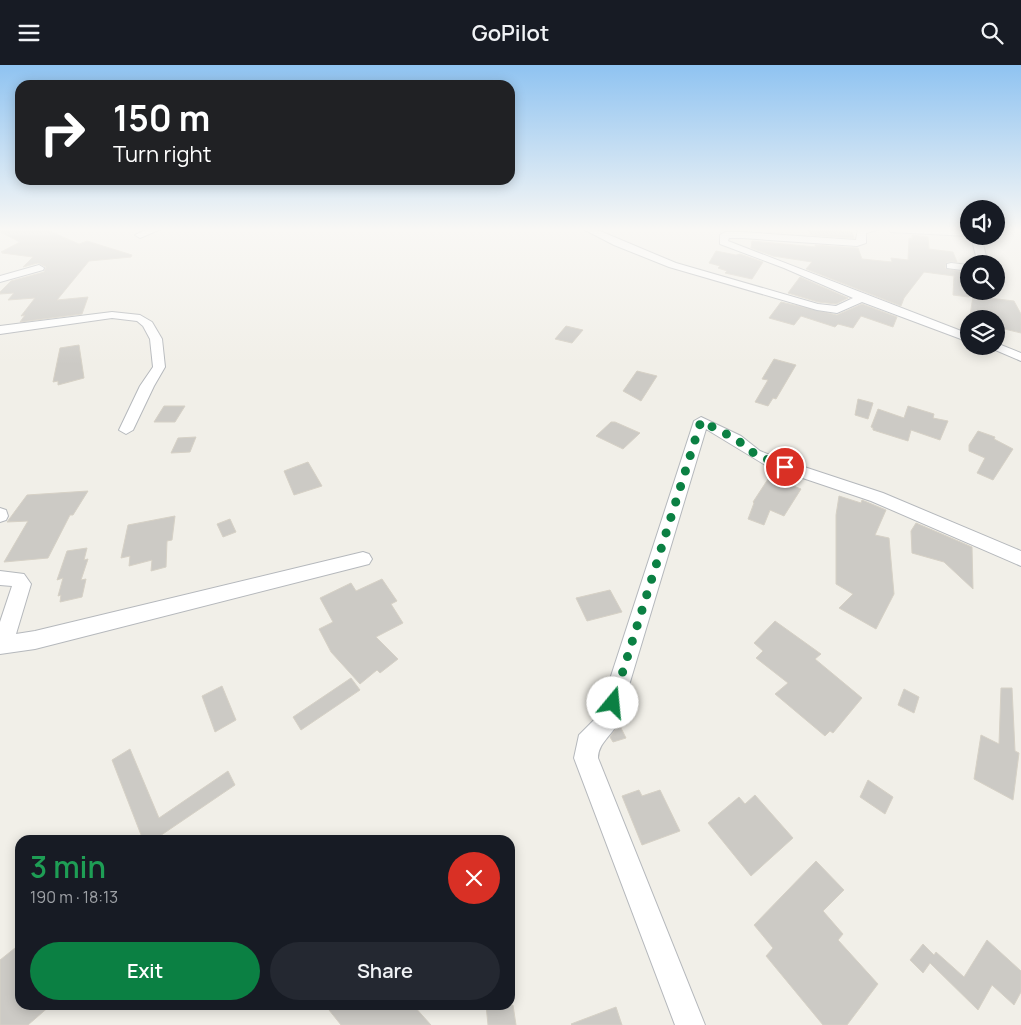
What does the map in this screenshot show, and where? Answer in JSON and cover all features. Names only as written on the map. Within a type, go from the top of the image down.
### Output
[{"type":"street","points":[[0,279],[18,274]]},
{"type":"street","points":[[697,274],[817,307],[837,310],[862,298]]},
{"type":"street","points":[[806,274],[862,298],[960,335]]},
{"type":"street","points":[[0,331],[112,315],[140,318],[148,324],[156,339],[159,367],[147,386],[126,430]]},
{"type":"street","points":[[1005,351],[1021,357]]},
{"type":"street","points":[[690,1025],[586,758],[587,743],[607,722],[701,421],[736,439],[755,454],[772,462],[877,497],[1021,559]]},
{"type":"street","points":[[0,578],[17,579],[22,584],[1,644],[34,640],[363,559]]},
{"type":"building","points":[[37,274],[78,274],[57,300],[88,297],[82,314],[20,322],[25,315],[21,316],[35,298],[8,300],[14,293],[0,294],[0,292],[11,281]]},
{"type":"building","points":[[729,274],[755,274],[752,279]]},
{"type":"building","points":[[818,274],[923,274],[904,298],[901,306]]},
{"type":"building","points":[[938,274],[960,274],[960,296],[953,295],[954,276]]},
{"type":"building","points":[[800,277],[848,298],[836,304],[818,302],[788,293]]},
{"type":"building","points":[[972,300],[1014,301],[1021,314],[1021,333],[1005,329],[1005,310],[971,310]]},
{"type":"building","points":[[781,302],[837,315],[862,304],[897,317],[893,327],[861,316],[853,328],[838,324],[835,327],[801,316],[794,325],[769,318]]},
{"type":"building","points":[[566,326],[583,330],[572,343],[555,339]]},
{"type":"building","points":[[79,345],[84,378],[58,385],[58,381],[53,382],[60,348]]},
{"type":"building","points":[[774,359],[796,365],[776,399],[773,398],[768,406],[755,402],[768,380],[762,379]]},
{"type":"building","points":[[637,371],[657,376],[641,401],[623,391]]},
{"type":"building","points":[[858,399],[873,403],[868,419],[855,415]]},
{"type":"building","points":[[164,406],[185,406],[175,422],[154,422]]},
{"type":"building","points":[[908,406],[934,414],[933,418],[948,421],[940,440],[911,430],[908,441],[873,430],[871,427],[878,409],[904,418]]},
{"type":"building","points":[[611,422],[640,433],[623,449],[596,436]]},
{"type":"building","points":[[978,431],[995,437],[994,439],[1013,449],[993,480],[977,473],[985,458],[969,451],[969,445]]},
{"type":"building","points":[[196,437],[190,452],[171,453],[178,438]]},
{"type":"building","points":[[308,462],[322,486],[294,495],[284,471]]},
{"type":"building","points":[[770,476],[801,489],[784,516],[770,510],[764,525],[748,519],[753,502]]},
{"type":"building","points":[[88,491],[73,515],[70,515],[48,558],[4,562],[28,521],[7,522],[27,495]]},
{"type":"building","points":[[839,496],[861,503],[862,500],[886,510],[875,535],[889,538],[894,594],[876,629],[839,608],[853,594],[836,584],[836,515]]},
{"type":"building","points":[[175,516],[172,540],[167,541],[166,567],[151,571],[152,560],[129,566],[130,556],[121,558],[128,525]]},
{"type":"building","points":[[230,519],[236,532],[223,537],[217,524]]},
{"type":"building","points":[[916,523],[972,547],[973,589],[944,562],[912,553],[911,531]]},
{"type":"building","points":[[87,548],[84,560],[88,559],[81,580],[86,579],[82,597],[60,602],[61,595],[58,596],[63,578],[57,580],[67,551]]},
{"type":"building","points":[[382,579],[397,601],[391,604],[403,623],[376,637],[398,659],[380,673],[377,670],[360,684],[331,652],[319,629],[333,622],[320,598],[351,583],[356,591]]},
{"type":"building","points":[[610,590],[622,612],[587,621],[576,598]]},
{"type":"building","points":[[775,621],[821,654],[815,659],[862,698],[833,733],[830,731],[825,736],[775,694],[788,683],[756,658],[763,651],[754,643]]},
{"type":"building","points":[[351,678],[360,690],[301,730],[293,717]]},
{"type":"building","points":[[222,686],[236,720],[215,732],[202,696]]},
{"type":"building","points":[[1001,688],[1012,688],[1015,751],[1019,753],[1013,800],[974,779],[981,735],[999,744]]},
{"type":"building","points":[[904,689],[919,697],[914,713],[898,705]]},
{"type":"building","points":[[619,724],[626,738],[613,742],[610,737]]},
{"type":"building","points":[[130,749],[159,818],[228,771],[235,785],[161,835],[141,835],[112,760]]},
{"type":"building","points":[[868,780],[893,797],[885,814],[860,797]]},
{"type":"building","points":[[639,790],[642,796],[660,790],[680,831],[642,845],[622,796]]},
{"type":"building","points":[[755,795],[793,838],[751,876],[708,823],[739,797],[745,804]]},
{"type":"building","points":[[816,861],[844,890],[823,911],[843,934],[838,940],[878,984],[847,1025],[823,1025],[766,956],[773,948],[754,925]]},
{"type":"building","points":[[987,940],[1021,971],[1021,992],[1014,1005],[992,985],[978,1010],[930,963],[923,973],[910,960],[923,944],[934,955],[936,952],[964,977]]},
{"type":"building","points":[[15,948],[15,1010],[45,1010],[28,1025],[0,1025],[0,960]]},
{"type":"building","points":[[616,1007],[622,1025],[571,1024]]},
{"type":"building","points":[[329,1010],[418,1010],[431,1025],[341,1025]]},
{"type":"building","points":[[486,1010],[514,1010],[516,1025],[488,1025]]},
{"type":"route","points":[[613,703],[701,421],[736,439],[755,454],[785,467]]}]
